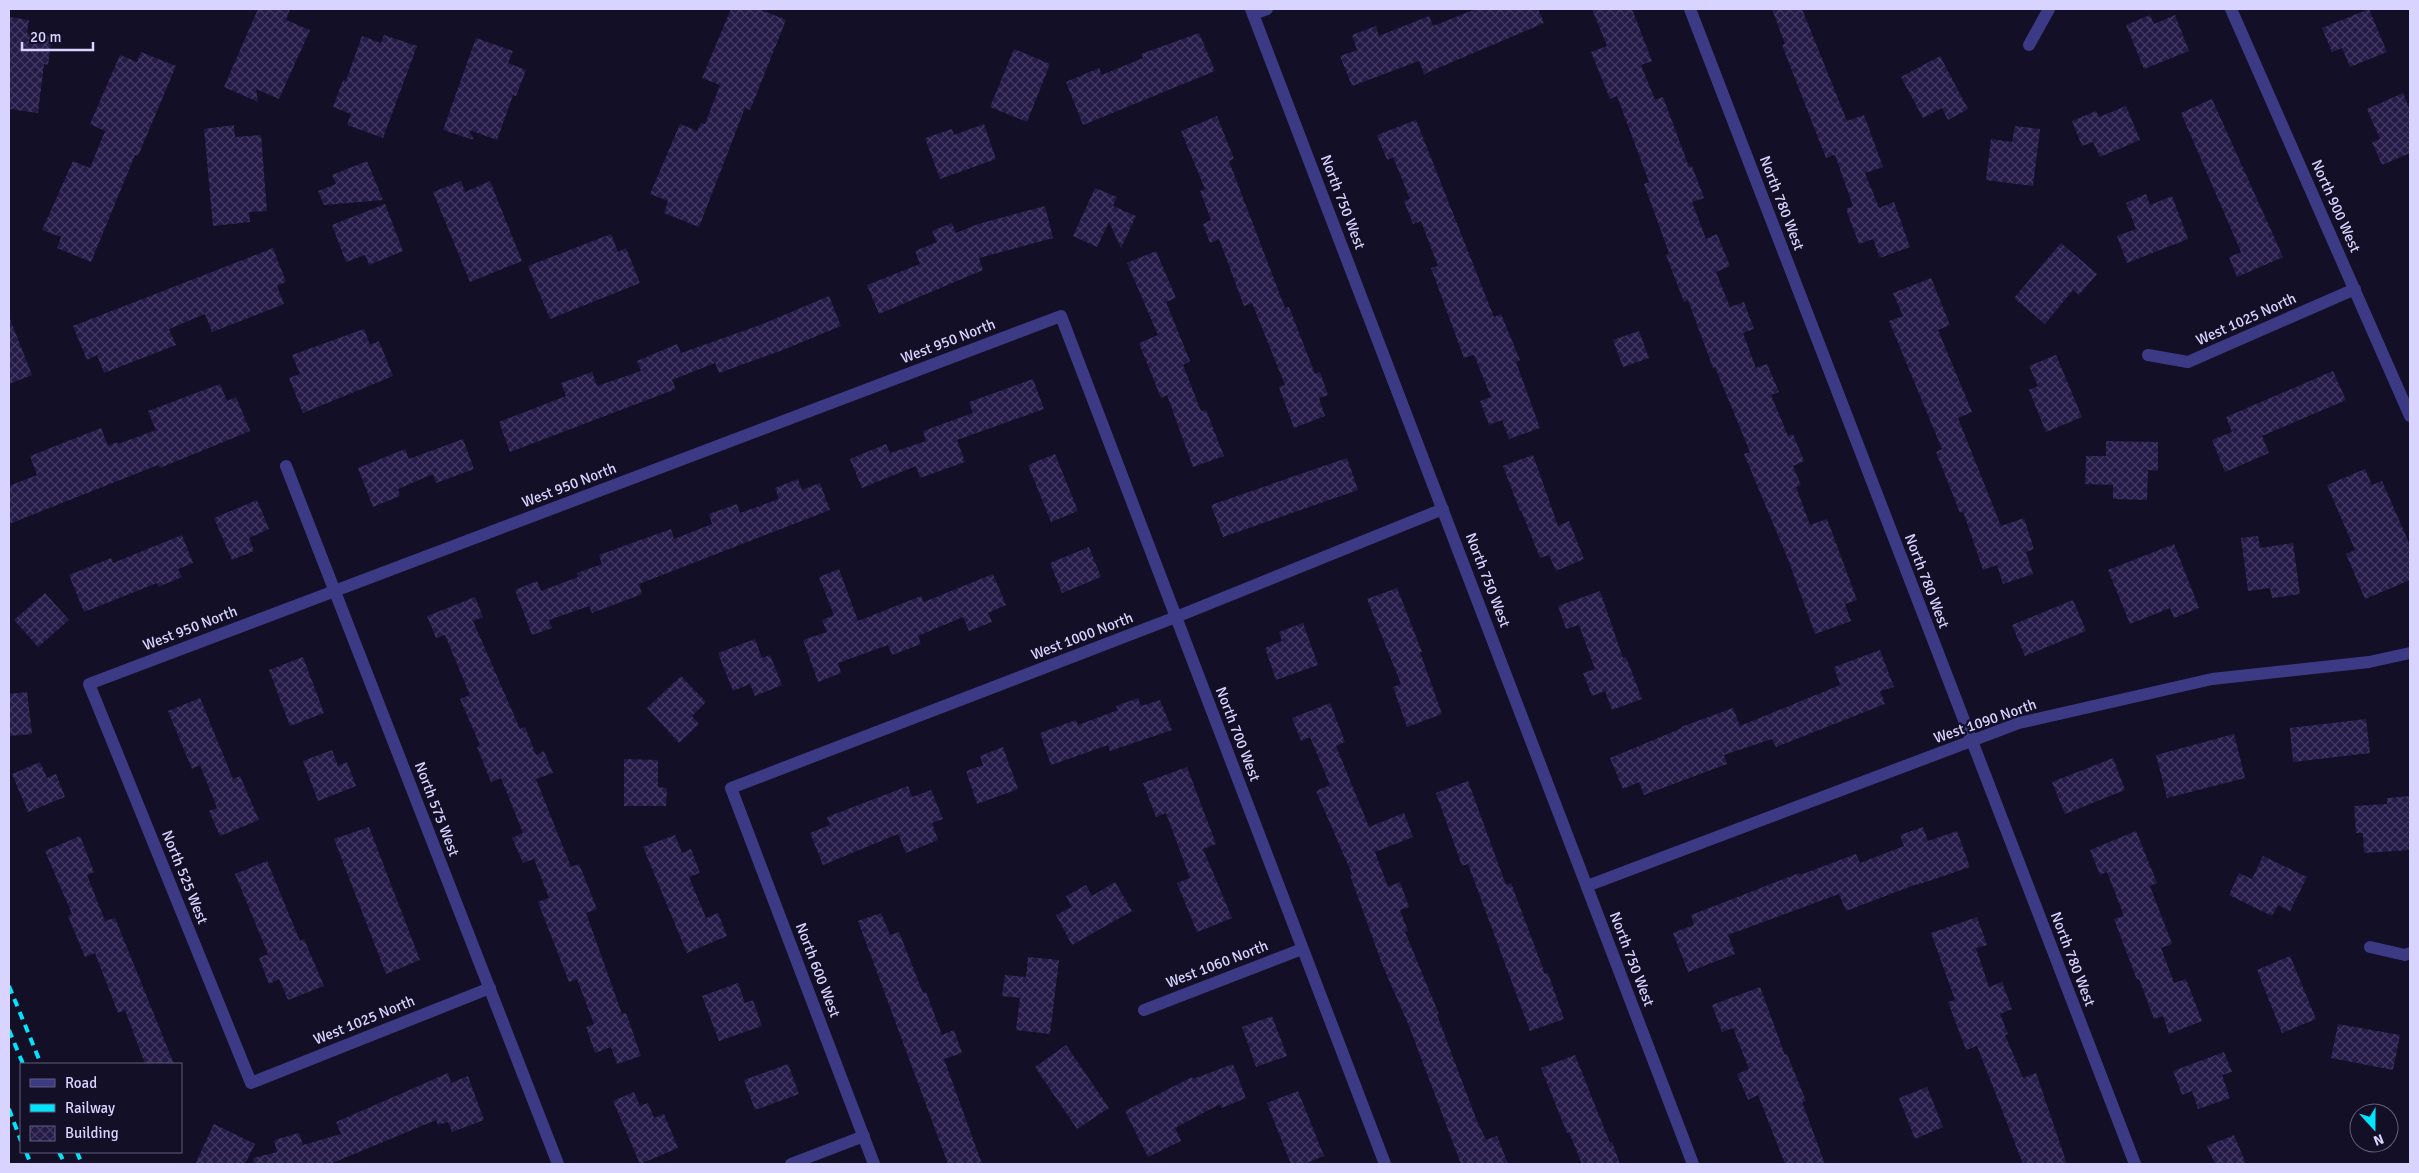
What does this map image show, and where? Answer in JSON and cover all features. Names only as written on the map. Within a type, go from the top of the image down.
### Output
[{"type":"street","points":[[1252,11],[1267,9]]},
{"type":"street","name":"North 780 West","points":[[1690,9],[2134,1164]]},
{"type":"street","points":[[2029,45],[2048,9]]},
{"type":"street","name":"North 900 West","points":[[2232,9],[2410,416]]},
{"type":"street","name":"North 750 West","points":[[1252,11],[1693,1164]]},
{"type":"street","name":"West 1025 North","points":[[2148,355],[2188,362],[2355,289]]},
{"type":"street","name":"West 950 North","points":[[89,684],[1061,316]]},
{"type":"street","name":"North 700 West","points":[[1061,316],[1385,1164]]},
{"type":"street","name":"North 575 West","points":[[286,466],[558,1164]]},
{"type":"street","name":"West 1000 North","points":[[731,788],[1176,617],[1443,509]]},
{"type":"street","name":"West 1090 North","points":[[1587,886],[2019,723],[2212,679],[2369,662],[2410,653]]},
{"type":"street","name":"North 525 West","points":[[89,684],[251,1083]]},
{"type":"street","name":"North 600 West","points":[[731,788],[874,1164]]},
{"type":"street","points":[[2370,947],[2405,955],[2410,953]]},
{"type":"street","name":"West 1060 North","points":[[1144,1010],[1302,949]]},
{"type":"street","name":"West 1025 North","points":[[251,1083],[490,988]]},
{"type":"street","points":[[791,1164],[864,1136]]},
{"type":"building","points":[[258,9],[290,9],[286,20],[310,30],[279,99],[256,89],[258,102],[224,87]]},
{"type":"building","points":[[731,9],[759,9],[786,20],[750,110],[745,108],[699,227],[664,213],[668,201],[650,194],[680,124],[697,131],[701,123],[705,124],[720,85],[702,78]]},
{"type":"building","points":[[1476,9],[1538,9],[1544,23],[1424,74],[1419,61],[1352,86],[1340,56],[1357,50],[1352,35],[1376,26],[1379,36],[1429,16],[1433,26]]},
{"type":"building","points":[[1592,9],[1632,9],[1652,61],[1641,65],[1655,100],[1663,97],[1689,167],[1692,166],[1704,198],[1692,202],[1706,239],[1717,234],[1730,266],[1716,272],[1730,307],[1744,302],[1754,329],[1743,333],[1756,368],[1767,364],[1779,392],[1771,395],[1788,436],[1793,434],[1804,461],[1793,466],[1801,485],[1796,487],[1810,525],[1827,519],[1857,600],[1845,604],[1851,621],[1815,634],[1788,559],[1744,454],[1750,452],[1715,367],[1713,368],[1688,300],[1684,302],[1666,255],[1669,253],[1644,184],[1649,182],[1617,96],[1610,99],[1591,52],[1607,46]]},
{"type":"building","points":[[1772,9],[1802,9],[1847,121],[1864,115],[1883,167],[1865,173],[1879,208],[1894,202],[1910,247],[1880,258],[1873,239],[1859,244],[1846,209],[1853,206],[1835,155],[1826,158],[1782,45],[1785,44]]},
{"type":"building","points":[[2369,9],[2387,52],[2350,67],[2342,48],[2332,52],[2322,28]]},
{"type":"building","points":[[2150,15],[2154,24],[2175,15],[2189,51],[2144,69],[2126,25]]},
{"type":"building","points":[[9,17],[29,20],[27,33],[52,36],[48,65],[44,64],[38,113],[9,109]]},
{"type":"building","points":[[1199,33],[1215,71],[1083,125],[1066,82],[1099,68],[1102,75],[1143,58],[1141,54]]},
{"type":"building","points":[[384,35],[417,46],[383,138],[347,125],[351,114],[333,107],[343,80],[346,81],[362,36],[381,43]]},
{"type":"building","points":[[476,38],[513,51],[508,63],[526,70],[516,96],[513,95],[497,140],[469,130],[474,140],[443,130]]},
{"type":"building","points":[[1014,49],[1050,64],[1027,122],[990,107]]},
{"type":"building","points":[[141,52],[176,66],[138,156],[135,155],[91,262],[57,248],[61,237],[42,230],[73,161],[90,168],[105,131],[90,124],[120,55],[137,62]]},
{"type":"building","points":[[1940,56],[1968,109],[1948,120],[1942,108],[1923,118],[1901,77]]},
{"type":"building","points":[[2403,93],[2410,110],[2410,153],[2382,165],[2372,142],[2380,139],[2367,109]]},
{"type":"building","points":[[2212,99],[2283,257],[2237,277],[2229,257],[2241,252],[2181,113]]},
{"type":"building","points":[[2126,106],[2140,140],[2100,157],[2093,142],[2082,146],[2072,121],[2096,111],[2099,117]]},
{"type":"building","points":[[1217,116],[1234,159],[1229,161],[1285,308],[1289,307],[1315,374],[1320,372],[1328,395],[1319,398],[1325,416],[1294,428],[1279,387],[1285,385],[1252,303],[1244,306],[1219,239],[1210,243],[1203,224],[1211,220],[1200,191],[1205,189],[1181,131]]},
{"type":"building","points":[[1416,120],[1494,317],[1501,314],[1520,360],[1516,362],[1540,428],[1509,439],[1502,420],[1489,425],[1480,401],[1491,397],[1474,355],[1464,358],[1431,268],[1438,266],[1421,221],[1413,224],[1404,201],[1410,199],[1393,157],[1387,160],[1377,135]]},
{"type":"building","points":[[984,124],[996,159],[940,179],[925,138],[952,129],[954,135]]},
{"type":"building","points":[[234,125],[235,137],[261,135],[267,211],[249,212],[250,222],[213,226],[204,129]]},
{"type":"building","points":[[2015,126],[2040,129],[2033,186],[1986,180],[1991,139],[2012,142]]},
{"type":"building","points":[[367,161],[383,200],[324,205],[318,191],[336,184],[332,175]]},
{"type":"building","points":[[461,181],[465,192],[490,181],[522,261],[470,282],[433,192]]},
{"type":"building","points":[[1095,188],[1117,197],[1113,206],[1136,216],[1121,248],[1109,222],[1097,247],[1073,236]]},
{"type":"building","points":[[2146,194],[2150,205],[2172,196],[2188,239],[2127,263],[2117,236],[2136,229],[2126,203]]},
{"type":"building","points":[[385,204],[403,251],[369,265],[365,255],[346,262],[332,225]]},
{"type":"building","points":[[1045,206],[1053,238],[979,258],[983,270],[879,314],[867,285],[920,264],[915,251],[937,242],[932,231],[952,223],[956,233],[978,224]]},
{"type":"building","points":[[611,234],[618,252],[626,248],[640,283],[550,319],[528,266]]},
{"type":"building","points":[[2061,243],[2097,274],[2079,295],[2073,290],[2045,324],[2014,298]]},
{"type":"building","points":[[273,248],[286,282],[277,286],[284,304],[212,332],[205,314],[169,329],[176,345],[104,373],[97,355],[87,360],[73,326]]},
{"type":"building","points":[[1156,251],[1176,298],[1166,302],[1190,361],[1183,365],[1201,411],[1206,410],[1224,456],[1193,467],[1167,395],[1161,398],[1139,343],[1158,335],[1127,263]]},
{"type":"building","points":[[1931,278],[1950,325],[1938,330],[1972,412],[1958,418],[2001,526],[2024,518],[2034,549],[2026,552],[2033,574],[2003,584],[1997,565],[1983,570],[1963,511],[1960,513],[1936,452],[1942,449],[1889,321],[1903,316],[1893,293]]},
{"type":"building","points":[[829,296],[841,326],[783,350],[719,373],[715,363],[672,380],[676,389],[510,452],[499,422],[566,396],[561,383],[592,372],[597,386],[641,371],[637,361],[677,344],[681,353],[760,325]]},
{"type":"building","points":[[9,320],[32,375],[9,384]]},
{"type":"building","points":[[364,329],[370,345],[379,341],[393,376],[303,413],[289,378],[300,374],[292,355]]},
{"type":"building","points":[[1639,331],[1649,358],[1623,367],[1613,340]]},
{"type":"building","points":[[2056,355],[2082,417],[2046,432],[2029,390],[2038,386],[2029,366]]},
{"type":"building","points":[[2333,371],[2346,400],[2262,436],[2269,453],[2225,472],[2212,440],[2232,432],[2226,417]]},
{"type":"building","points":[[1033,379],[1044,409],[957,440],[965,462],[920,478],[916,466],[862,488],[850,459],[886,444],[890,453],[926,441],[923,431],[973,413],[969,402]]},
{"type":"building","points":[[220,384],[227,401],[236,397],[250,431],[160,468],[158,465],[9,524],[9,486],[37,475],[30,456],[101,428],[108,446],[156,430],[148,411]]},
{"type":"building","points":[[463,439],[474,469],[436,483],[433,474],[398,489],[400,496],[373,507],[358,468],[405,449],[409,459]]},
{"type":"building","points":[[2106,441],[2158,442],[2158,471],[2148,470],[2147,500],[2113,499],[2113,485],[2085,484],[2086,456],[2106,456]]},
{"type":"building","points":[[1055,454],[1078,511],[1051,522],[1028,465]]},
{"type":"building","points":[[1533,455],[1558,526],[1569,521],[1584,559],[1556,571],[1549,555],[1540,558],[1503,466]]},
{"type":"building","points":[[1347,458],[1358,490],[1223,537],[1211,505]]},
{"type":"building","points":[[2365,469],[2372,485],[2382,481],[2410,545],[2410,580],[2365,599],[2346,554],[2355,550],[2327,485]]},
{"type":"building","points":[[798,479],[802,490],[820,483],[830,510],[639,584],[642,594],[592,613],[589,606],[549,620],[552,628],[532,635],[515,590],[537,581],[541,591],[578,577],[577,573],[602,564],[599,555],[671,529],[674,539],[712,524],[709,514],[737,504],[740,513],[779,499],[775,488]]},
{"type":"building","points":[[257,500],[269,529],[249,538],[254,551],[232,560],[214,518]]},
{"type":"building","points":[[182,535],[193,563],[178,569],[182,577],[158,587],[157,583],[84,612],[69,575],[111,558],[113,563]]},
{"type":"building","points":[[2258,536],[2260,548],[2293,543],[2300,594],[2272,598],[2270,588],[2248,591],[2241,538]]},
{"type":"building","points":[[2174,544],[2199,608],[2174,618],[2170,608],[2130,624],[2108,570]]},
{"type":"building","points":[[1089,547],[1101,577],[1062,593],[1050,563]]},
{"type":"building","points":[[839,569],[858,621],[921,596],[924,602],[993,574],[1006,605],[988,613],[992,622],[969,631],[963,617],[918,636],[921,644],[892,655],[888,645],[838,663],[841,673],[818,682],[803,640],[827,632],[822,620],[834,615],[819,577]]},
{"type":"building","points":[[1397,588],[1422,652],[1420,652],[1442,714],[1407,727],[1393,687],[1401,684],[1367,599]]},
{"type":"building","points":[[1600,591],[1623,658],[1626,657],[1642,699],[1612,710],[1605,691],[1592,696],[1583,673],[1595,669],[1579,625],[1566,629],[1558,606]]},
{"type":"building","points":[[45,593],[69,620],[38,647],[14,620]]},
{"type":"building","points":[[475,597],[483,617],[473,621],[520,729],[525,727],[536,755],[544,751],[553,773],[536,779],[571,867],[579,864],[597,909],[586,913],[622,1014],[626,1013],[641,1056],[617,1064],[611,1047],[595,1053],[586,1027],[594,1024],[577,979],[569,982],[538,902],[549,898],[534,859],[523,863],[512,838],[523,833],[501,778],[491,782],[477,747],[480,745],[460,699],[470,695],[445,635],[436,638],[427,616]]},
{"type":"building","points":[[2073,600],[2086,631],[2025,656],[2012,625]]},
{"type":"building","points":[[1303,623],[1318,665],[1276,680],[1265,648],[1282,641],[1279,632]]},
{"type":"building","points":[[755,639],[762,658],[770,655],[782,685],[755,696],[750,684],[733,691],[718,653]]},
{"type":"building","points":[[1880,650],[1894,687],[1880,691],[1885,704],[1776,747],[1772,739],[1724,755],[1727,764],[1644,795],[1639,782],[1623,789],[1610,758],[1681,727],[1733,708],[1740,726],[1840,685],[1834,667]]},
{"type":"building","points":[[303,657],[324,713],[290,726],[269,670]]},
{"type":"building","points":[[681,676],[706,702],[692,716],[699,724],[679,743],[647,708]]},
{"type":"building","points":[[27,692],[32,734],[9,736],[9,694]]},
{"type":"building","points":[[200,698],[233,779],[240,776],[259,820],[220,836],[209,811],[217,808],[200,765],[192,769],[168,711]]},
{"type":"building","points":[[1138,698],[1141,706],[1160,700],[1172,730],[1110,751],[1108,745],[1051,765],[1040,733],[1076,720],[1078,725],[1118,710],[1116,706]]},
{"type":"building","points":[[1330,703],[1345,742],[1336,746],[1369,827],[1404,813],[1413,837],[1375,852],[1388,887],[1400,882],[1409,907],[1400,910],[1408,931],[1405,932],[1439,1014],[1437,1015],[1477,1121],[1486,1140],[1497,1136],[1508,1164],[1461,1164],[1409,1026],[1382,964],[1350,875],[1352,874],[1316,791],[1330,785],[1310,737],[1301,741],[1292,718]]},
{"type":"building","points":[[2366,719],[2370,753],[2293,762],[2290,728]]},
{"type":"building","points":[[2234,734],[2245,778],[2167,798],[2156,755]]},
{"type":"building","points":[[1003,747],[1018,789],[977,804],[966,771],[983,765],[980,756]]},
{"type":"building","points":[[332,750],[338,766],[347,762],[356,786],[318,801],[303,761]]},
{"type":"building","points":[[2113,758],[2125,790],[2065,814],[2052,782]]},
{"type":"building","points":[[624,759],[658,760],[658,787],[667,788],[666,806],[624,806]]},
{"type":"building","points":[[40,762],[47,778],[56,774],[65,797],[28,812],[12,774]]},
{"type":"building","points":[[1187,767],[1216,844],[1203,849],[1232,918],[1197,932],[1177,883],[1190,878],[1166,813],[1156,817],[1143,783]]},
{"type":"building","points":[[1468,781],[1506,885],[1511,883],[1545,974],[1548,973],[1564,1019],[1530,1031],[1468,864],[1462,866],[1436,793]]},
{"type":"building","points":[[908,786],[912,797],[931,790],[943,819],[932,823],[938,840],[906,853],[898,834],[823,865],[810,833],[830,825],[827,817]]},
{"type":"building","points":[[2410,796],[2410,850],[2364,853],[2363,833],[2356,833],[2354,806],[2387,804],[2387,798]]},
{"type":"building","points":[[369,827],[420,960],[386,974],[334,839]]},
{"type":"building","points":[[1923,827],[1928,841],[1957,831],[1970,867],[1917,884],[1846,911],[1839,894],[1728,935],[1735,954],[1688,972],[1673,933],[1694,925],[1691,915],[1799,873],[1800,875],[1856,854],[1860,863],[1904,846],[1900,835]]},
{"type":"building","points":[[2136,831],[2157,883],[2150,886],[2172,944],[2161,948],[2174,983],[2186,979],[2202,1021],[2169,1034],[2163,1016],[2154,1019],[2139,979],[2137,980],[2114,919],[2124,916],[2107,872],[2100,875],[2090,850]]},
{"type":"building","points":[[675,835],[682,853],[691,849],[700,873],[689,877],[706,918],[718,913],[727,936],[687,953],[643,847]]},
{"type":"building","points":[[80,836],[94,872],[87,875],[105,921],[115,918],[174,1063],[145,1063],[125,1010],[118,1013],[95,953],[85,957],[68,916],[72,914],[45,851]]},
{"type":"building","points":[[2263,856],[2307,877],[2290,911],[2278,905],[2272,916],[2229,895],[2239,873],[2252,879]]},
{"type":"building","points":[[267,861],[300,941],[304,939],[324,986],[288,1000],[279,979],[269,984],[259,958],[268,954],[235,874]]},
{"type":"building","points":[[1115,882],[1132,911],[1072,945],[1056,915],[1072,907],[1066,896],[1086,885],[1092,896]]},
{"type":"building","points":[[881,913],[890,935],[899,932],[923,993],[926,992],[942,1035],[954,1030],[962,1053],[944,1059],[982,1164],[948,1164],[858,921]]},
{"type":"building","points":[[1977,917],[1987,945],[1976,948],[1989,987],[2002,982],[2012,1009],[2000,1014],[2008,1034],[2005,1035],[2023,1078],[2036,1073],[2067,1164],[2023,1164],[1977,1046],[1966,1050],[1948,1002],[1955,1000],[1931,933]]},
{"type":"building","points":[[2290,956],[2316,1019],[2282,1033],[2257,970]]},
{"type":"building","points":[[1028,957],[1059,960],[1050,1034],[1016,1030],[1020,998],[1002,996],[1005,975],[1026,977]]},
{"type":"building","points":[[738,983],[745,1003],[753,1000],[762,1026],[719,1041],[702,996]]},
{"type":"building","points":[[1760,987],[1785,1055],[1787,1054],[1806,1101],[1802,1102],[1825,1164],[1785,1164],[1758,1095],[1748,1100],[1737,1074],[1749,1069],[1733,1028],[1722,1032],[1712,1005]]},
{"type":"building","points":[[1272,1016],[1287,1056],[1256,1067],[1242,1027]]},
{"type":"building","points":[[2338,1024],[2400,1035],[2393,1070],[2331,1058]]},
{"type":"building","points":[[1066,1045],[1109,1108],[1077,1129],[1035,1067]]},
{"type":"building","points":[[2224,1052],[2232,1072],[2222,1075],[2230,1098],[2198,1109],[2192,1091],[2182,1095],[2173,1071]]},
{"type":"building","points":[[1575,1055],[1620,1164],[1582,1164],[1569,1132],[1567,1133],[1541,1068]]},
{"type":"building","points":[[788,1064],[799,1094],[755,1110],[744,1080]]},
{"type":"building","points":[[1233,1064],[1246,1098],[1222,1108],[1220,1104],[1175,1128],[1181,1141],[1148,1157],[1125,1111],[1192,1077],[1193,1079]]},
{"type":"building","points":[[448,1073],[451,1083],[468,1076],[484,1120],[452,1132],[448,1122],[438,1125],[436,1120],[330,1164],[254,1164],[253,1158],[277,1152],[274,1140],[299,1133],[303,1145],[341,1134],[336,1122]]},
{"type":"building","points":[[1927,1087],[1943,1127],[1915,1139],[1899,1098]]},
{"type":"building","points":[[1298,1091],[1324,1156],[1304,1164],[1291,1164],[1267,1103]]},
{"type":"building","points":[[634,1092],[640,1106],[648,1103],[654,1118],[664,1114],[678,1148],[640,1164],[613,1101]]},
{"type":"building","points":[[214,1124],[255,1144],[245,1164],[195,1164]]},
{"type":"building","points":[[2234,1135],[2246,1164],[2215,1164],[2207,1146]]},
{"type":"railway","points":[[9,986],[41,1063]]},
{"type":"railway","points":[[9,1030],[23,1063]]},
{"type":"railway","points":[[9,1109],[20,1138]]},
{"type":"railway","points":[[26,1153],[31,1164]]},
{"type":"railway","points":[[60,1153],[65,1164]]},
{"type":"railway","points":[[77,1153],[82,1164]]}]
